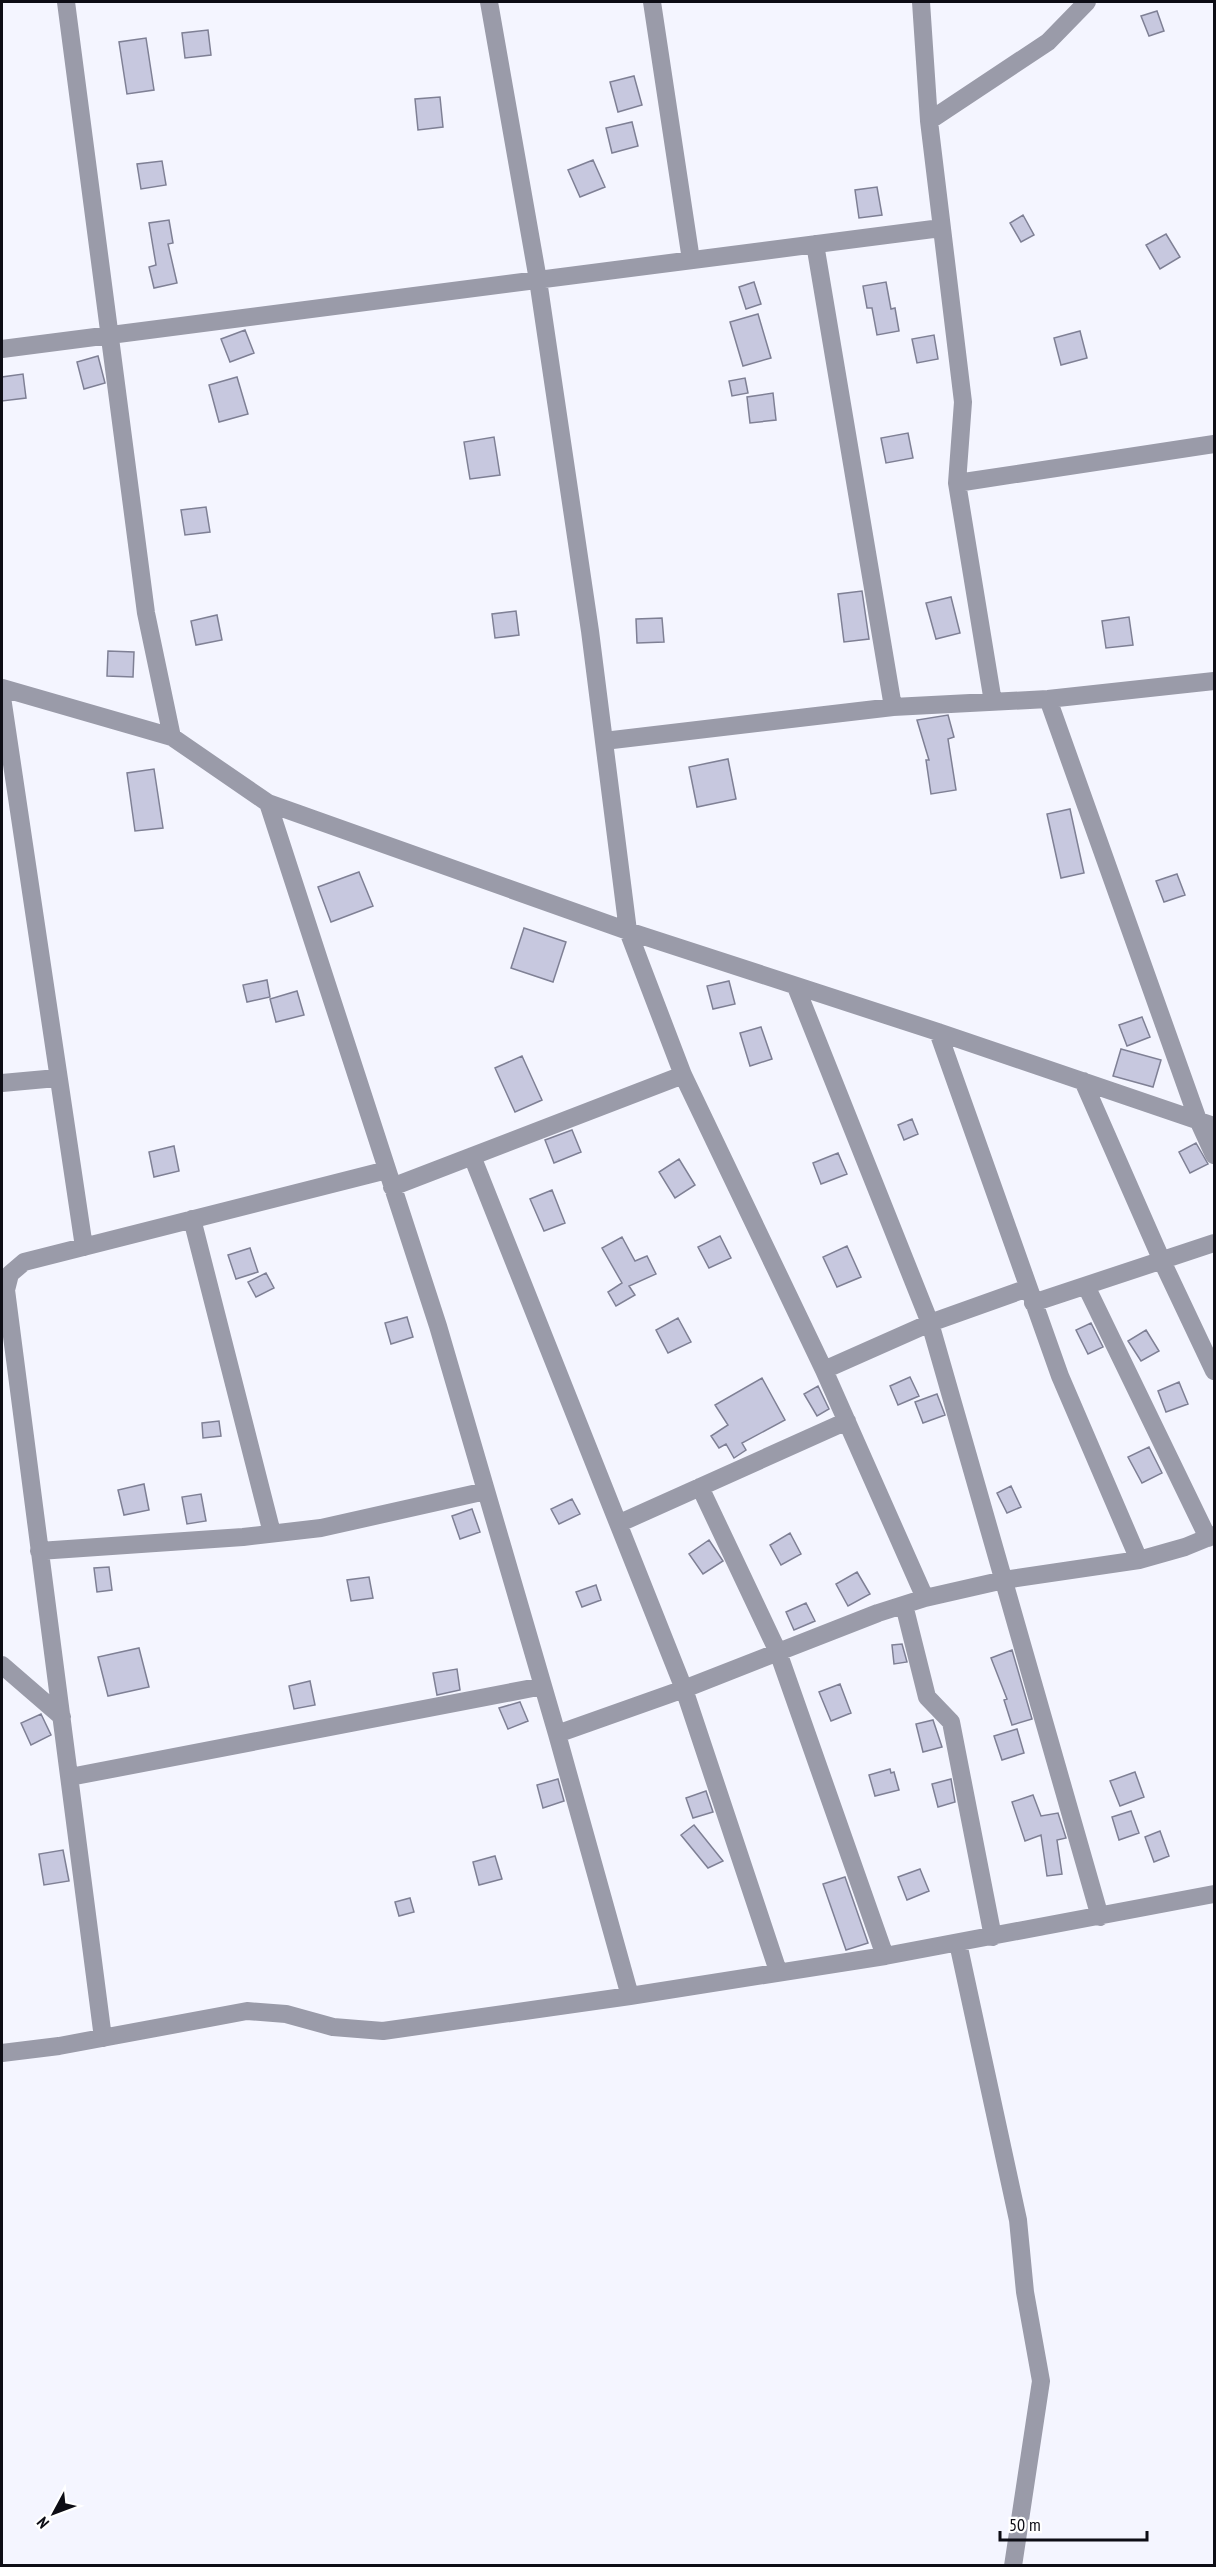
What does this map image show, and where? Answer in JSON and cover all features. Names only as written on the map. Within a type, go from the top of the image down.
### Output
[{"type":"street","points":[[66,2],[146,613],[172,736]]},
{"type":"street","points":[[489,2],[538,280],[604,741],[628,931],[683,1075],[824,1370],[925,1598]]},
{"type":"street","points":[[651,2],[691,260]]},
{"type":"street","points":[[921,2],[929,121],[963,402],[957,483],[993,702]]},
{"type":"street","points":[[929,121],[1048,42],[1087,2]]},
{"type":"street","points":[[2,349],[941,228]]},
{"type":"street","points":[[815,244],[893,708]]},
{"type":"street","points":[[957,483],[1215,444]]},
{"type":"street","points":[[604,741],[893,708],[1048,699],[1215,681]]},
{"type":"street","points":[[2,688],[172,736],[268,803],[628,931],[938,1032],[1206,1123]]},
{"type":"street","points":[[2,697],[84,1246]]},
{"type":"street","points":[[1048,699],[1206,1123],[1215,1155]]},
{"type":"street","points":[[268,803],[438,1326],[557,1734],[630,1996]]},
{"type":"street","points":[[796,987],[930,1323],[1100,1917]]},
{"type":"street","points":[[938,1032],[1060,1376],[1139,1560]]},
{"type":"street","points":[[103,2038],[6,1290],[10,1274],[24,1262],[84,1246],[192,1219],[390,1178],[472,1156],[683,1075]]},
{"type":"street","points":[[2,1083],[57,1077]]},
{"type":"street","points":[[1083,1081],[1162,1261],[1215,1371]]},
{"type":"street","points":[[472,1156],[620,1523],[684,1689],[778,1971]]},
{"type":"street","points":[[192,1219],[272,1533]]},
{"type":"street","points":[[824,1370],[930,1323],[1030,1296],[1086,1286],[1215,1243]]},
{"type":"street","points":[[557,1734],[684,1689],[925,1598],[1004,1580],[1139,1560],[1185,1548],[1211,1537],[1086,1286]]},
{"type":"street","points":[[620,1523],[847,1421]]},
{"type":"street","points":[[700,1487],[778,1652],[885,1956]]},
{"type":"street","points":[[39,1551],[321,1528],[486,1491]]},
{"type":"street","points":[[904,1605],[927,1697],[951,1722],[993,1937]]},
{"type":"street","points":[[2,1665],[62,1717]]},
{"type":"street","points":[[70,1777],[543,1686]]},
{"type":"street","points":[[2,2053],[103,2038],[247,2011],[286,2014],[333,2027],[383,2031],[630,1996],[885,1956],[1215,1894]]},
{"type":"street","points":[[958,1943],[1018,2220],[1025,2292],[1041,2381],[1013,2565]]},
{"type":"building","points":[[1157,11],[1164,31],[1149,36],[1141,16]]},
{"type":"building","points":[[208,30],[211,55],[185,58],[182,33]]},
{"type":"building","points":[[146,38],[154,90],[127,94],[119,42]]},
{"type":"building","points":[[634,76],[642,105],[618,112],[610,82]]},
{"type":"building","points":[[440,97],[443,127],[418,130],[415,99]]},
{"type":"building","points":[[632,122],[638,146],[612,153],[606,128]]},
{"type":"building","points":[[593,160],[605,187],[580,197],[568,170]]},
{"type":"building","points":[[162,161],[166,185],[141,189],[137,164]]},
{"type":"building","points":[[877,187],[882,215],[859,218],[855,190]]},
{"type":"building","points":[[1023,215],[1034,235],[1021,242],[1010,223]]},
{"type":"building","points":[[169,220],[173,243],[168,244],[177,283],[154,288],[149,267],[156,265],[149,223]]},
{"type":"building","points":[[1166,234],[1180,257],[1160,269],[1146,245]]},
{"type":"building","points":[[754,282],[761,304],[746,309],[739,287]]},
{"type":"building","points":[[886,282],[891,309],[895,308],[899,331],[877,335],[872,308],[867,308],[863,286]]},
{"type":"building","points":[[758,314],[771,358],[743,366],[730,322]]},
{"type":"building","points":[[245,330],[254,353],[230,362],[221,339]]},
{"type":"building","points":[[1080,331],[1087,358],[1061,365],[1054,338]]},
{"type":"building","points":[[934,335],[938,359],[917,363],[912,339]]},
{"type":"building","points":[[98,356],[105,383],[84,389],[77,362]]},
{"type":"building","points":[[23,374],[26,398],[2,401],[2,377]]},
{"type":"building","points":[[237,377],[248,414],[219,422],[209,385]]},
{"type":"building","points":[[745,378],[748,393],[732,396],[729,381]]},
{"type":"building","points":[[773,393],[776,420],[750,423],[747,397]]},
{"type":"building","points":[[908,433],[913,458],[886,463],[881,438]]},
{"type":"building","points":[[494,437],[500,475],[470,479],[464,442]]},
{"type":"building","points":[[206,507],[210,532],[185,535],[181,510]]},
{"type":"building","points":[[862,591],[869,639],[844,642],[838,594]]},
{"type":"building","points":[[951,597],[960,633],[936,639],[926,603]]},
{"type":"building","points":[[516,611],[519,635],[495,638],[492,614]]},
{"type":"building","points":[[217,615],[222,640],[196,645],[191,621]]},
{"type":"building","points":[[1129,617],[1133,645],[1106,648],[1102,621]]},
{"type":"building","points":[[662,618],[664,642],[637,643],[636,619]]},
{"type":"building","points":[[108,651],[134,652],[133,677],[107,676]]},
{"type":"building","points":[[948,715],[954,737],[948,739],[956,790],[931,794],[926,760],[929,760],[917,720]]},
{"type":"building","points":[[728,759],[736,799],[697,807],[689,767]]},
{"type":"building","points":[[154,769],[163,828],[135,831],[127,773]]},
{"type":"building","points":[[1070,809],[1084,873],[1061,878],[1047,814]]},
{"type":"building","points":[[359,872],[373,906],[331,922],[318,887]]},
{"type":"building","points":[[1177,874],[1185,895],[1164,902],[1156,881]]},
{"type":"building","points":[[524,928],[566,942],[553,982],[511,968]]},
{"type":"building","points":[[267,980],[270,997],[247,1002],[243,985]]},
{"type":"building","points":[[729,981],[735,1004],[713,1009],[707,986]]},
{"type":"building","points":[[297,991],[304,1015],[276,1022],[270,999]]},
{"type":"building","points":[[1142,1017],[1150,1037],[1127,1046],[1119,1025]]},
{"type":"building","points":[[761,1027],[772,1059],[750,1066],[740,1033]]},
{"type":"building","points":[[1121,1049],[1161,1060],[1153,1087],[1113,1076]]},
{"type":"building","points":[[522,1056],[542,1100],[515,1112],[495,1068]]},
{"type":"building","points":[[912,1119],[918,1134],[904,1140],[898,1125]]},
{"type":"building","points":[[572,1130],[581,1152],[554,1163],[545,1140]]},
{"type":"building","points":[[1196,1143],[1208,1164],[1190,1173],[1179,1152]]},
{"type":"building","points":[[174,1146],[179,1171],[154,1177],[149,1152]]},
{"type":"building","points":[[838,1153],[847,1174],[821,1184],[813,1163]]},
{"type":"building","points":[[679,1159],[695,1185],[675,1198],[659,1172]]},
{"type":"building","points":[[552,1190],[565,1223],[544,1231],[530,1199]]},
{"type":"building","points":[[720,1236],[731,1258],[709,1268],[698,1247]]},
{"type":"building","points":[[622,1237],[635,1261],[647,1256],[656,1274],[629,1286],[635,1295],[616,1306],[608,1292],[622,1283],[602,1248]]},
{"type":"building","points":[[847,1246],[861,1277],[837,1287],[823,1257]]},
{"type":"building","points":[[250,1248],[258,1272],[236,1279],[228,1255]]},
{"type":"building","points":[[266,1273],[274,1288],[256,1297],[248,1282]]},
{"type":"building","points":[[407,1317],[413,1337],[391,1344],[385,1323]]},
{"type":"building","points":[[678,1318],[691,1342],[668,1353],[656,1330]]},
{"type":"building","points":[[1091,1323],[1103,1347],[1088,1354],[1076,1330]]},
{"type":"building","points":[[1146,1330],[1159,1351],[1141,1361],[1128,1341]]},
{"type":"building","points":[[910,1377],[919,1396],[898,1405],[890,1386]]},
{"type":"building","points":[[762,1378],[785,1420],[742,1443],[746,1450],[734,1458],[726,1444],[719,1448],[711,1436],[728,1425],[715,1405]]},
{"type":"building","points":[[1179,1382],[1188,1404],[1166,1412],[1158,1391]]},
{"type":"building","points":[[818,1386],[829,1409],[817,1416],[804,1394]]},
{"type":"building","points":[[937,1394],[945,1415],[923,1423],[915,1402]]},
{"type":"building","points":[[219,1421],[221,1436],[203,1438],[202,1423]]},
{"type":"building","points":[[1149,1447],[1162,1473],[1142,1483],[1128,1457]]},
{"type":"building","points":[[144,1484],[149,1510],[124,1515],[118,1490]]},
{"type":"building","points":[[1011,1486],[1021,1507],[1007,1513],[997,1493]]},
{"type":"building","points":[[201,1494],[206,1521],[187,1524],[182,1497]]},
{"type":"building","points":[[572,1499],[580,1514],[559,1524],[551,1509]]},
{"type":"building","points":[[472,1509],[480,1532],[460,1539],[452,1516]]},
{"type":"building","points":[[790,1533],[801,1554],[781,1565],[770,1545]]},
{"type":"building","points":[[709,1540],[723,1561],[703,1574],[689,1554]]},
{"type":"building","points":[[109,1567],[112,1590],[97,1592],[94,1568]]},
{"type":"building","points":[[857,1572],[870,1594],[848,1606],[836,1584]]},
{"type":"building","points":[[369,1577],[373,1598],[351,1601],[347,1580]]},
{"type":"building","points":[[596,1585],[601,1600],[582,1607],[576,1592]]},
{"type":"building","points":[[806,1603],[815,1621],[794,1630],[786,1612]]},
{"type":"building","points":[[902,1644],[907,1662],[894,1664],[892,1645]]},
{"type":"building","points":[[139,1648],[149,1687],[108,1696],[98,1657]]},
{"type":"building","points":[[1012,1650],[1032,1719],[1012,1725],[1004,1700],[1007,1699],[991,1658]]},
{"type":"building","points":[[457,1669],[460,1690],[437,1695],[433,1673]]},
{"type":"building","points":[[310,1681],[315,1705],[294,1709],[289,1686]]},
{"type":"building","points":[[840,1684],[851,1713],[831,1721],[819,1692]]},
{"type":"building","points":[[520,1702],[528,1721],[508,1729],[499,1708]]},
{"type":"building","points":[[41,1714],[51,1735],[31,1745],[21,1723]]},
{"type":"building","points":[[933,1720],[942,1747],[923,1752],[916,1724]]},
{"type":"building","points":[[1017,1729],[1024,1753],[1002,1760],[994,1736]]},
{"type":"building","points":[[890,1769],[891,1773],[894,1772],[899,1790],[875,1796],[869,1775]]},
{"type":"building","points":[[1135,1772],[1144,1797],[1120,1806],[1110,1781]]},
{"type":"building","points":[[558,1779],[564,1801],[543,1808],[537,1785]]},
{"type":"building","points":[[951,1779],[955,1802],[938,1807],[932,1784]]},
{"type":"building","points":[[706,1791],[713,1812],[693,1818],[686,1798]]},
{"type":"building","points":[[1033,1795],[1041,1816],[1058,1813],[1066,1838],[1057,1840],[1062,1874],[1047,1876],[1041,1835],[1025,1841],[1012,1802]]},
{"type":"building","points":[[1131,1811],[1139,1833],[1119,1840],[1112,1817]]},
{"type":"building","points":[[694,1825],[723,1861],[708,1868],[681,1835]]},
{"type":"building","points":[[1160,1831],[1169,1856],[1154,1862],[1145,1837]]},
{"type":"building","points":[[63,1850],[69,1881],[44,1885],[39,1854]]},
{"type":"building","points":[[495,1856],[502,1879],[479,1885],[473,1862]]},
{"type":"building","points":[[920,1869],[929,1891],[907,1900],[898,1877]]},
{"type":"building","points":[[845,1877],[868,1943],[846,1950],[823,1884]]},
{"type":"building","points":[[410,1898],[414,1912],[399,1916],[395,1902]]}]
